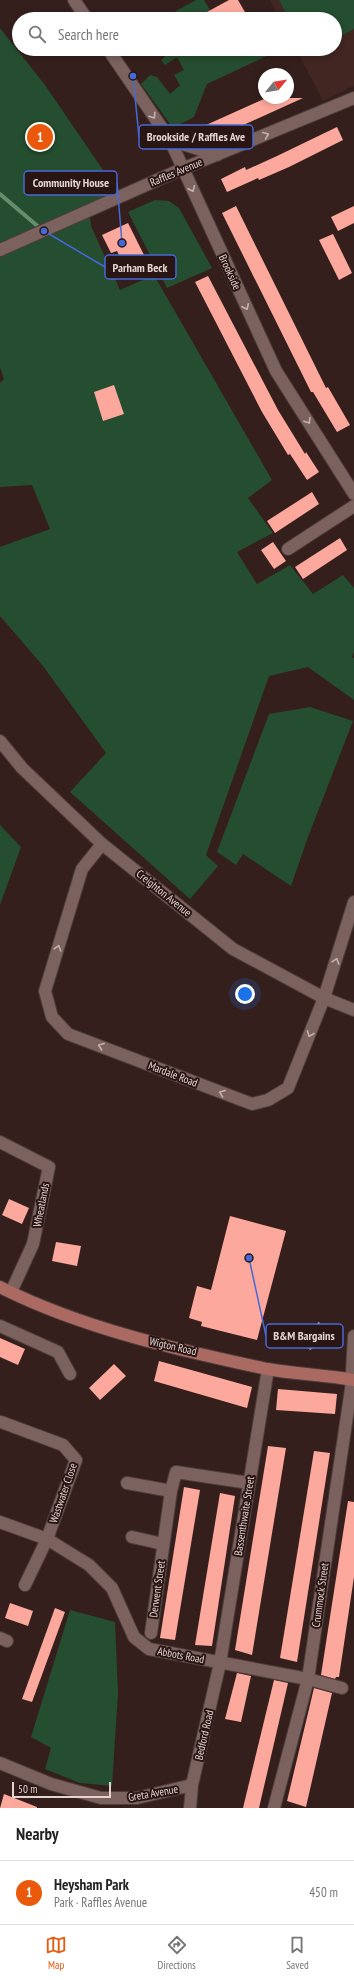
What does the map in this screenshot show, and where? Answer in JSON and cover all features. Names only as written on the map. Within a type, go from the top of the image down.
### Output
[{"type":"main road","name":"Wigton Road","points":[[5,1290],[81,1321],[140,1338],[268,1369],[353,1380]]},
{"type":"street","points":[[74,0],[82,12]]},
{"type":"street","name":"Brookside","points":[[113,56],[170,140],[276,371],[354,494]]},
{"type":"street","name":"Raffles Avenue","points":[[0,250],[182,169],[354,98]]},
{"type":"street","points":[[170,140],[217,155]]},
{"type":"street","points":[[288,549],[354,506]]},
{"type":"street","name":"Creighton Avenue","points":[[0,741],[22,768],[102,844],[233,949],[324,998],[354,1010]]},
{"type":"street","name":"Mardale Road","points":[[102,844],[82,869],[45,991],[52,1017],[68,1034],[252,1104],[268,1100],[288,1088],[324,998],[354,902]]},
{"type":"street","name":"Wheatlands","points":[[0,1142],[49,1167],[34,1244],[5,1290]]},
{"type":"street","points":[[0,1326],[58,1352],[70,1374]]},
{"type":"street","name":"Crummock Street","points":[[274,1808],[308,1679],[353,1380],[354,1336]]},
{"type":"street","name":"Bassenthwaite Street","points":[[220,1663],[268,1369]]},
{"type":"street","name":"Wastwater Close","points":[[1,1422],[63,1445],[76,1460],[47,1539]]},
{"type":"street","name":"Derwent Street","points":[[151,1633],[170,1491],[176,1472],[249,1483]]},
{"type":"street","points":[[127,1483],[170,1491]]},
{"type":"street","name":"Abbots Road","points":[[0,1522],[47,1539],[89,1565],[112,1588],[134,1637],[149,1649],[308,1679],[342,1688]]},
{"type":"street","points":[[132,1537],[163,1544]]},
{"type":"street","points":[[25,1585],[47,1539]]},
{"type":"street","name":"Bedford Road","points":[[190,1808],[192,1785],[220,1663]]},
{"type":"street","name":"Greta Avenue","points":[[0,1763],[51,1784],[101,1798],[137,1798],[192,1785]]},
{"type":"shaded area","points":[[270,0],[354,0],[354,86],[323,101],[300,56],[342,56],[342,12],[276,12]]},
{"type":"green space","points":[[196,0],[204,0],[210,10],[207,12],[174,12]]},
{"type":"green space","points":[[279,0],[354,0],[354,29],[342,35],[342,12],[285,12]]},
{"type":"green space","points":[[0,28],[12,43],[12,56],[22,56],[45,85],[116,189],[89,208],[91,226],[120,290],[154,275],[272,480],[248,498],[273,533],[237,552],[257,584],[290,565],[313,594],[343,575],[354,588],[354,652],[352,657],[354,658],[354,700],[308,667],[269,676],[206,855],[218,866],[190,899],[70,792],[106,753],[43,666],[0,616],[0,547],[50,529],[32,485],[0,487],[0,383],[4,379],[0,367]]},
{"type":"green space","points":[[165,56],[266,56],[207,84],[194,117],[173,128],[141,84],[150,75],[157,77],[170,94],[180,85],[174,75],[184,70],[177,57],[165,65],[161,60]]},
{"type":"green space","points":[[155,200],[169,201],[179,208],[212,268],[167,288],[128,212]]},
{"type":"green space","points":[[310,707],[353,721],[308,837],[291,886],[243,854],[236,865],[217,852],[269,714]]},
{"type":"green space","points":[[0,825],[21,847],[0,905]]},
{"type":"green space","points":[[70,1610],[115,1622],[118,1693],[112,1786],[80,1783],[45,1769],[51,1748],[31,1737]]},
{"type":"building","points":[[229,0],[238,0],[245,12],[207,12]]},
{"type":"building","points":[[294,98],[303,98],[294,102]]},
{"type":"building","points":[[258,102],[258,104],[290,104],[204,143],[200,142],[195,130]]},
{"type":"building","points":[[337,127],[343,140],[289,167],[259,180],[258,178],[227,192],[221,179],[245,167],[246,170]]},
{"type":"building","points":[[236,206],[326,388],[328,387],[350,425],[337,432],[313,392],[311,392],[222,213]]},
{"type":"building","points":[[354,206],[354,223],[338,231],[331,217]]},
{"type":"building","points":[[128,223],[147,261],[127,271],[117,251],[111,253],[102,235]]},
{"type":"building","points":[[333,234],[352,273],[339,280],[319,240]]},
{"type":"building","points":[[208,276],[278,410],[305,454],[306,452],[319,472],[307,480],[290,454],[288,455],[262,412],[195,282]]},
{"type":"building","points":[[114,385],[124,414],[103,421],[94,392]]},
{"type":"building","points":[[312,492],[319,504],[275,533],[267,521]]},
{"type":"building","points":[[340,538],[347,550],[303,579],[295,567]]},
{"type":"building","points":[[273,542],[286,561],[274,569],[261,550]]},
{"type":"building","points":[[9,1199],[29,1208],[22,1224],[2,1215]]},
{"type":"building","points":[[230,1216],[286,1231],[257,1340],[201,1326],[202,1322],[189,1318],[197,1286],[211,1290]]},
{"type":"building","points":[[56,1242],[81,1246],[77,1266],[52,1261]]},
{"type":"building","points":[[319,1322],[330,1337],[310,1350],[300,1335]]},
{"type":"building","points":[[0,1338],[25,1349],[18,1365],[0,1357]]},
{"type":"building","points":[[159,1361],[252,1387],[247,1408],[154,1381]]},
{"type":"building","points":[[114,1364],[126,1376],[100,1400],[89,1388]]},
{"type":"building","points":[[278,1389],[337,1394],[335,1414],[276,1410]]},
{"type":"building","points":[[268,1446],[286,1448],[252,1655],[235,1650]]},
{"type":"building","points":[[314,1451],[330,1453],[297,1662],[280,1658]]},
{"type":"building","points":[[184,1487],[200,1490],[175,1640],[160,1638]]},
{"type":"building","points":[[220,1493],[235,1496],[212,1646],[195,1645]]},
{"type":"building","points":[[348,1501],[354,1502],[354,1577],[339,1677],[336,1677],[335,1679],[321,1675]]},
{"type":"building","points":[[10,1603],[33,1611],[28,1626],[5,1618]]},
{"type":"building","points":[[55,1608],[65,1612],[32,1702],[22,1699]]},
{"type":"building","points":[[237,1673],[251,1676],[241,1722],[225,1719]]},
{"type":"building","points":[[274,1680],[288,1683],[259,1808],[243,1808]]},
{"type":"building","points":[[314,1688],[332,1693],[306,1807],[287,1801]]},
{"type":"building","points":[[4,1794],[37,1807],[37,1808],[0,1808]]},
{"type":"waterway","points":[[0,194],[41,229]]},
{"type":"place","name":"Brookside / Raffles Ave","points":[[133,76]]},
{"type":"place","name":"Heysham Park","points":[[40,137]]},
{"type":"place","name":"Parham Beck","points":[[44,231]]},
{"type":"place","name":"Community House","points":[[122,243]]},
{"type":"place","name":"B&M Bargains","points":[[249,1258]]}]
